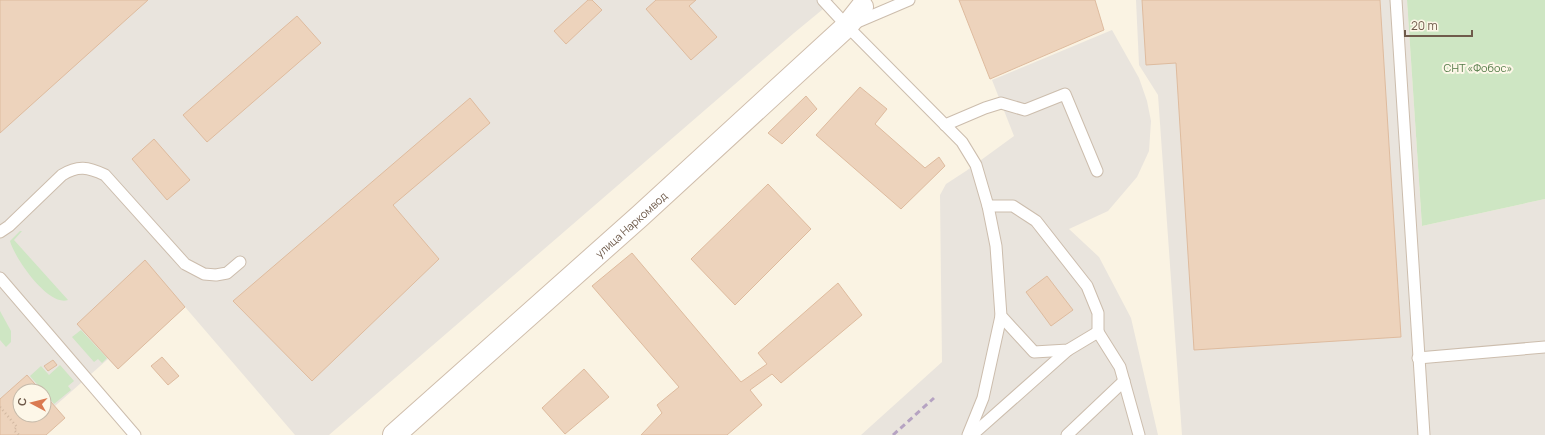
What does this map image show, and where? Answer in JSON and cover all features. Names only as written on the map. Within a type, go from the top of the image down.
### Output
[{"type":"street","name":"улица Наркомвод","points":[[394,435],[640,216],[847,26],[862,7]]},
{"type":"lane","points":[[823,0],[962,142],[976,166],[988,206],[996,246],[1001,316],[983,398],[968,435]]},
{"type":"lane","points":[[847,26],[909,0]]},
{"type":"lane","points":[[1396,0],[1424,435]]},
{"type":"lane","points":[[945,125],[984,108],[1001,103],[1025,110],[1065,94],[1097,171]]},
{"type":"lane","points":[[0,232],[9,226],[62,175],[70,170],[87,168],[105,175],[177,256],[194,270],[204,274],[216,275],[228,273],[240,262]]},
{"type":"lane","points":[[988,206],[1013,206],[1036,221],[1087,286],[1098,313],[1098,332],[1120,367],[1139,435]]},
{"type":"lane","points":[[0,278],[135,435]]},
{"type":"lane","points":[[1001,316],[1034,352],[1068,350]]},
{"type":"lane","points":[[972,435],[1068,350],[1098,332]]},
{"type":"lane","points":[[1418,358],[1545,348]]},
{"type":"lane","points":[[1067,435],[1124,381]]},
{"type":"path","points":[[0,407],[17,427],[14,430],[19,435]]},
{"type":"shaded area","points":[[0,0],[834,0],[329,435],[295,435],[185,307],[118,369],[108,359],[55,406],[65,418],[52,421],[52,383],[12,383],[12,423],[46,423],[0,435]]},
{"type":"shaded area","points":[[1136,0],[1407,0],[1422,226],[1545,199],[1545,435],[1182,435],[1158,95],[1139,65]]},
{"type":"shaded area","points":[[1112,30],[1139,78],[1147,101],[1151,121],[1149,151],[1137,177],[1108,211],[1069,229],[1099,257],[1131,318],[1158,435],[861,435],[942,362],[940,195],[946,184],[1014,136],[992,80]]},
{"type":"green space","name":"СНТ «Фобос»","points":[[1407,0],[1545,0],[1545,199],[1422,226]]},
{"type":"green space","points":[[20,231],[22,231],[14,240],[68,300],[60,300],[51,296],[42,289],[25,269],[10,241]]},
{"type":"green space","points":[[0,311],[11,331],[11,342],[6,347],[0,340]]},
{"type":"green space","points":[[81,330],[107,358],[102,363],[98,359],[94,362],[72,337]]},
{"type":"green space","points":[[60,365],[74,381],[68,386],[71,390],[54,404],[52,402],[52,383],[36,383],[30,376],[41,366],[49,375]]},
{"type":"building","points":[[0,0],[148,0],[0,133]]},
{"type":"building","points":[[588,0],[592,0],[602,10],[566,44],[554,31]]},
{"type":"building","points":[[656,0],[696,0],[689,6],[717,37],[691,60],[646,9]]},
{"type":"building","points":[[959,0],[1095,0],[1104,30],[990,79]]},
{"type":"building","points":[[1142,0],[1380,0],[1401,337],[1194,350],[1176,63],[1146,65]]},
{"type":"building","points":[[297,16],[321,43],[207,142],[183,115]]},
{"type":"building","points":[[860,87],[887,109],[875,124],[925,168],[939,157],[945,166],[901,209],[816,135]]},
{"type":"building","points":[[806,96],[817,109],[782,144],[768,133]]},
{"type":"building","points":[[470,98],[490,123],[393,205],[439,259],[312,381],[233,301]]},
{"type":"building","points":[[154,139],[190,180],[167,200],[132,159]]},
{"type":"building","points":[[768,184],[811,229],[735,305],[691,259]]},
{"type":"building","points":[[632,253],[741,382],[767,364],[758,353],[838,283],[862,315],[781,383],[772,374],[750,390],[762,405],[727,435],[641,435],[662,413],[657,405],[679,387],[592,286]]},
{"type":"building","points":[[145,260],[185,307],[118,369],[77,324]]},
{"type":"building","points":[[1047,276],[1073,310],[1051,326],[1026,292]]},
{"type":"building","points":[[162,357],[179,376],[168,385],[151,366]]},
{"type":"building","points":[[53,360],[57,365],[48,371],[44,366]]},
{"type":"building","points":[[584,369],[609,397],[565,434],[542,408]]},
{"type":"building","points":[[27,375],[34,383],[18,383]]},
{"type":"building","points":[[12,388],[12,423],[52,423],[52,403],[65,418],[46,435],[0,435],[0,399]]},
{"type":"railway","points":[[893,435],[934,398]]}]
